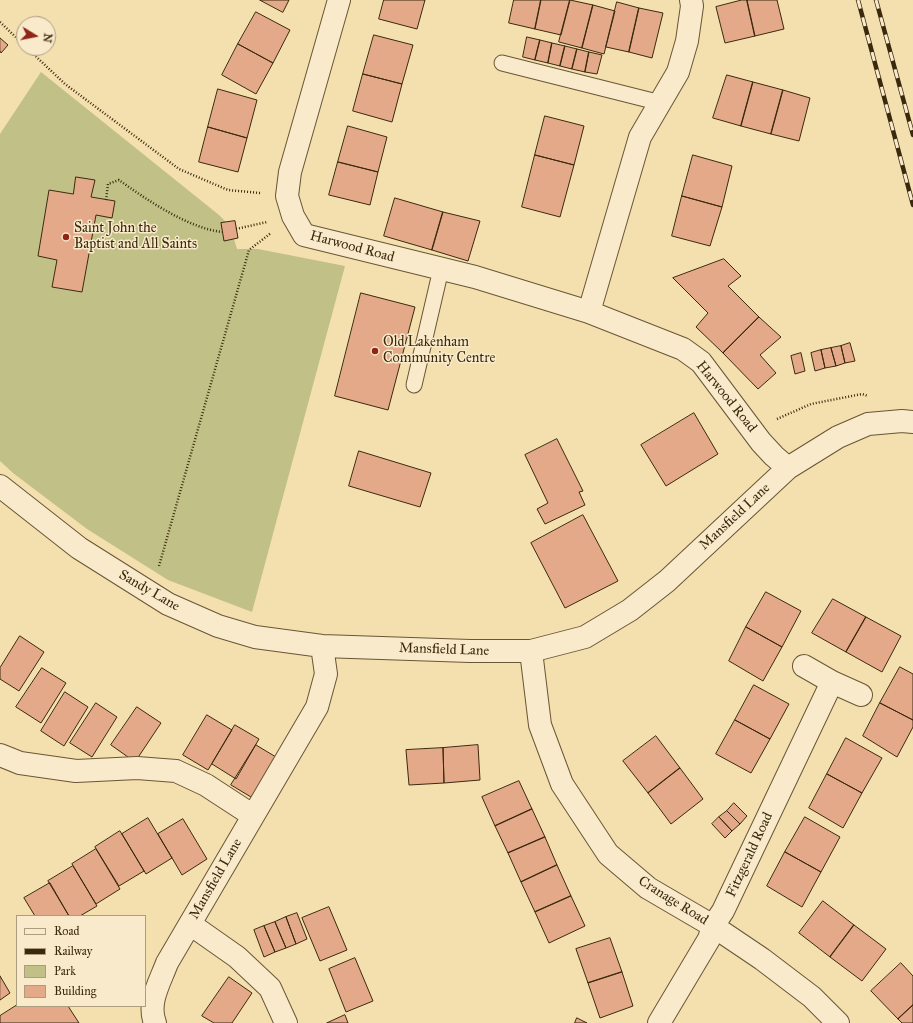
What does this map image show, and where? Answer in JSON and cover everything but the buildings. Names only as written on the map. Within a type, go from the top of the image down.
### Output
[{"type":"street","name":"Harwood Road","points":[[339,0],[290,172],[287,196],[293,216],[304,235],[475,277],[589,312],[683,349],[701,362],[766,447],[788,468]]},
{"type":"street","points":[[589,312],[640,137],[678,72],[687,41],[692,6],[691,0]]},
{"type":"street","name":"Mansfield Lane","points":[[155,1023],[153,1018],[153,998],[166,963],[317,707],[326,674],[322,646],[470,651],[531,651],[585,637],[630,610],[667,581],[788,468],[838,437],[868,424],[907,422]]},
{"type":"street","name":"Sandy Lane","points":[[0,486],[79,548],[168,604],[218,626],[255,637],[322,646]]},
{"type":"street","name":"Cranage Road","points":[[531,651],[540,725],[562,784],[608,854],[648,888],[713,926],[762,959],[812,997],[838,1023]]},
{"type":"street","points":[[804,666],[832,682],[861,695]]},
{"type":"street","name":"Fitzgerald Road","points":[[659,1023],[709,939],[713,926],[723,911],[832,682]]},
{"type":"street","points":[[0,755],[20,763],[76,771],[137,768],[176,771],[206,785],[252,815]]},
{"type":"street","points":[[190,924],[237,957],[270,988],[286,1023]]},
{"type":"lane","points":[[502,63],[661,103]]},
{"type":"lane","points":[[414,384],[441,269]]},
{"type":"path","points":[[0,22],[16,37]]},
{"type":"path","points":[[35,56],[65,84],[179,169],[228,190],[287,196]]},
{"type":"path","points":[[106,200],[108,184],[119,180],[150,202],[210,230],[222,232]]},
{"type":"path","points":[[236,229],[293,216]]},
{"type":"path","points":[[158,566],[249,250],[293,216]]},
{"type":"path","points":[[753,430],[811,404],[862,394],[874,397]]},
{"type":"green space","points":[[41,72],[226,222],[235,221],[238,238],[234,239],[237,249],[258,249],[345,266],[252,612],[168,580],[87,529],[13,473],[0,461],[0,134]],"holes":[[[76,177],[94,180],[91,197],[114,201],[96,215],[82,292],[52,287],[57,260],[38,256],[49,190],[73,194]]]},
{"type":"railway","points":[[858,0],[913,205]]},
{"type":"railway","points":[[876,0],[913,135]]},
{"type":"place","name":"Saint John the Baptist and All Saints","points":[[66,237]]},
{"type":"place","name":"Old Lakenham Community Centre","points":[[375,351]]}]
